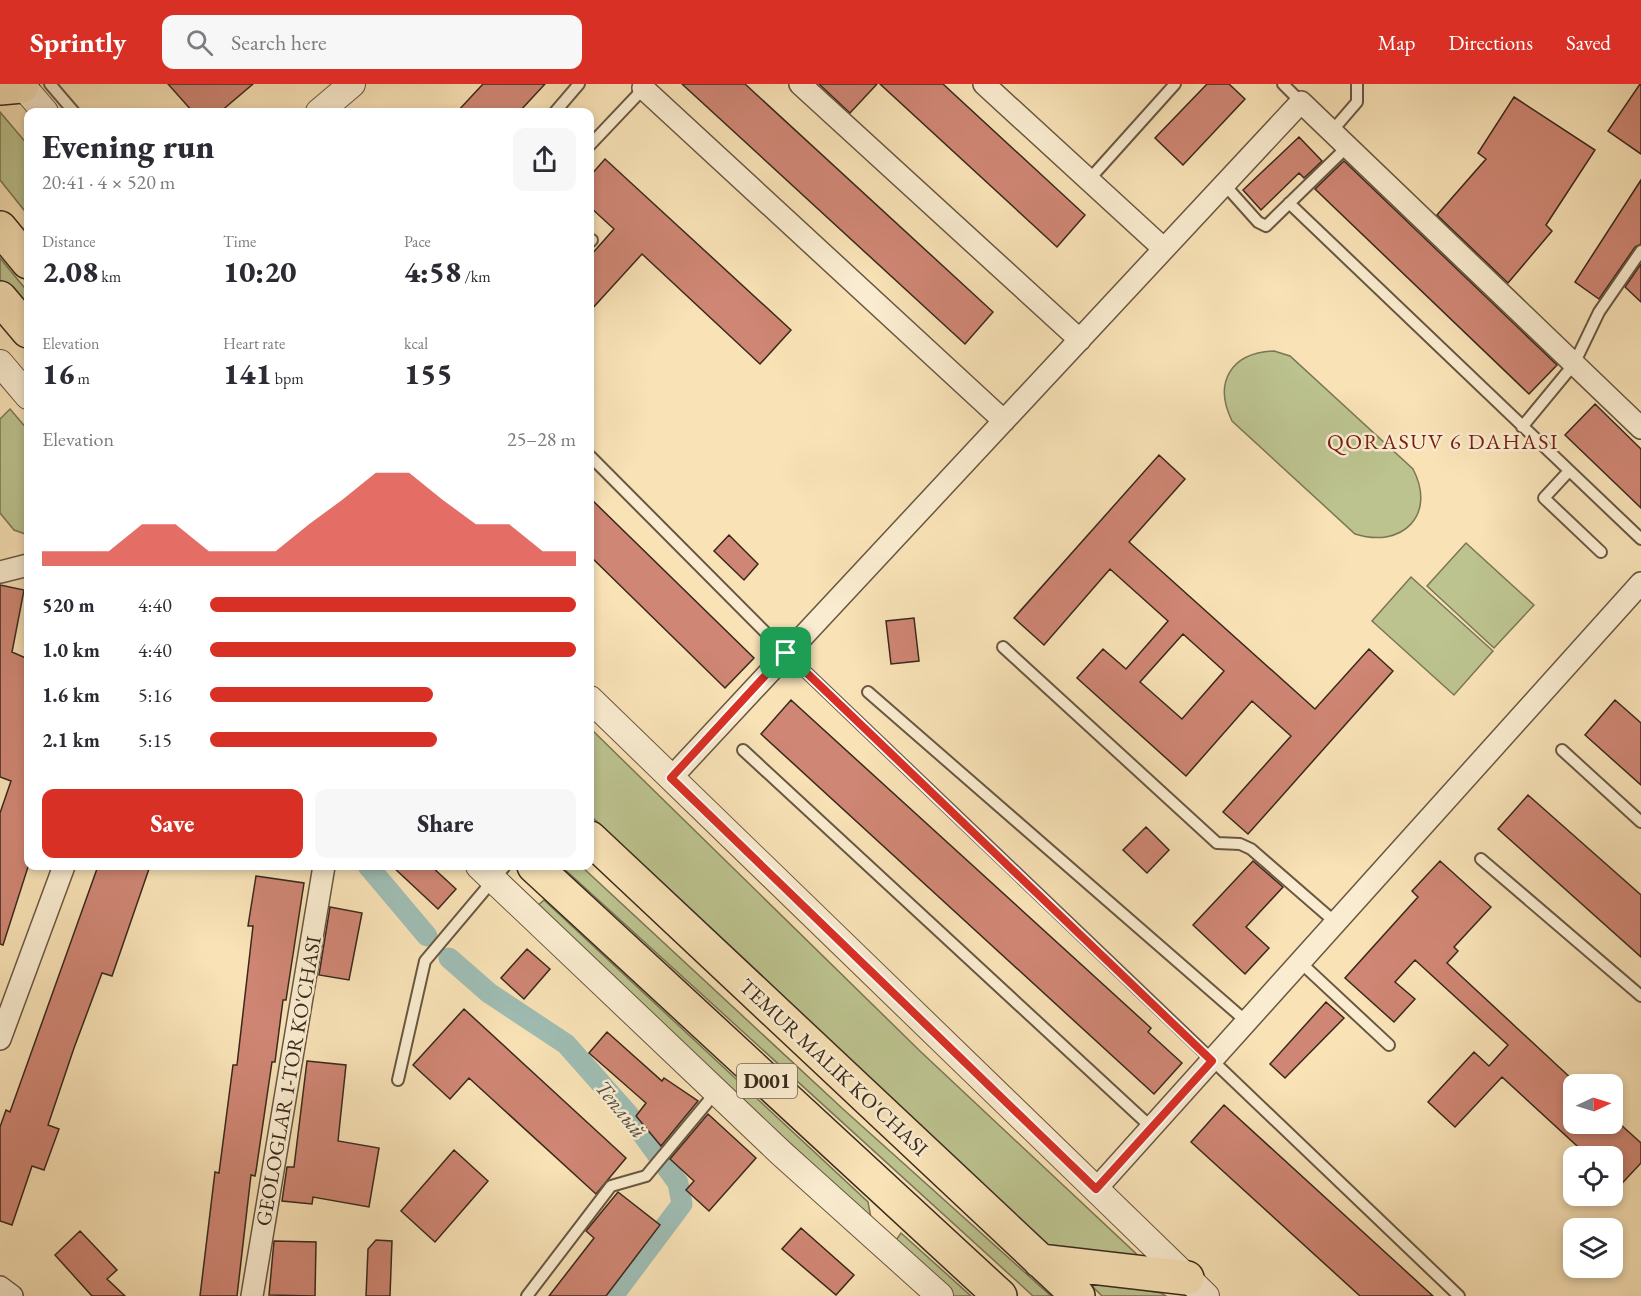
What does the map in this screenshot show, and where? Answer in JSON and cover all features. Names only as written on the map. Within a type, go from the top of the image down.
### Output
[{"type":"highway","points":[[0,228],[24,257]]},
{"type":"highway","points":[[0,298],[24,326]]},
{"type":"highway","name":"TEMUR MALIK KO'CHASI","points":[[594,842],[1078,1296]]},
{"type":"highway","name":"D001","points":[[538,870],[1000,1296]]},
{"type":"highway","points":[[1040,1261],[1197,1287]]},
{"type":"street","points":[[328,108],[352,84]]},
{"type":"street","points":[[800,84],[1080,340]]},
{"type":"street","points":[[984,84],[1087,182],[1164,249]]},
{"type":"street","points":[[27,85],[42,108]]},
{"type":"street","points":[[645,86],[1004,421]]},
{"type":"street","points":[[671,778],[1301,102],[1641,428]]},
{"type":"street","points":[[0,363],[24,391]]},
{"type":"street","points":[[0,572],[24,566]]},
{"type":"street","points":[[1096,1189],[1641,583]]},
{"type":"street","points":[[594,703],[1197,1287]]},
{"type":"street","points":[[0,1039],[63,870]]},
{"type":"street","name":"GEOLOGLAR 1-TOR KO'CHASI","points":[[252,1296],[323,870]]},
{"type":"street","points":[[492,870],[716,1091],[940,1296]]},
{"type":"street","points":[[0,1287],[12,1296]]},
{"type":"lane","points":[[558,108],[579,84]]},
{"type":"lane","points":[[1087,182],[1175,84]]},
{"type":"lane","points":[[1283,84],[1301,102]]},
{"type":"lane","points":[[1332,131],[1357,102],[1357,84]]},
{"type":"lane","points":[[27,85],[67,108]]},
{"type":"lane","points":[[594,142],[645,86]]},
{"type":"lane","points":[[1224,184],[1258,222],[1266,226],[1348,146]]},
{"type":"lane","points":[[1290,203],[1641,539]]},
{"type":"lane","points":[[1522,427],[1574,364],[1599,312],[1641,251]]},
{"type":"lane","points":[[594,460],[786,653],[1459,1296]]},
{"type":"lane","points":[[1569,471],[1544,498],[1601,552]]},
{"type":"lane","points":[[1003,647],[1217,843],[1240,844],[1251,849],[1335,922]]},
{"type":"lane","points":[[868,692],[1247,1022]]},
{"type":"lane","points":[[743,750],[1151,1126]]},
{"type":"lane","points":[[1562,750],[1641,822]]},
{"type":"lane","points":[[1481,859],[1641,996]]},
{"type":"lane","points":[[398,1080],[425,961],[492,870]]},
{"type":"lane","points":[[1300,962],[1389,1044]]},
{"type":"lane","points":[[526,1296],[611,1186],[646,1176],[716,1091]]},
{"type":"green space","points":[[0,112],[24,140],[24,210],[0,180]]},
{"type":"green space","points":[[0,258],[24,287],[24,308],[0,280]]},
{"type":"green space","points":[[1274,351],[1290,356],[1413,469],[1421,501],[1418,514],[1411,524],[1387,537],[1355,534],[1232,421],[1224,394],[1230,372],[1247,357]]},
{"type":"green space","points":[[10,409],[24,425],[24,534],[14,530],[0,513],[0,419]]},
{"type":"green space","points":[[1466,543],[1534,605],[1494,648],[1427,586]]},
{"type":"green space","points":[[1411,577],[1493,651],[1454,695],[1372,621]]},
{"type":"green space","points":[[594,732],[921,1052],[1146,1263],[1049,1248],[594,819]]},
{"type":"green space","points":[[565,870],[585,870],[843,1109],[1051,1296],[1033,1296]]},
{"type":"green space","points":[[544,900],[868,1202],[871,1218],[535,908]]},
{"type":"green space","points":[[901,1233],[971,1296],[950,1296],[894,1243]]},
{"type":"green space","points":[[1087,1281],[1161,1293],[1166,1296],[1102,1296]]},
{"type":"building","points":[[168,84],[253,84],[225,108],[189,108]]},
{"type":"building","points":[[483,84],[545,84],[523,108],[461,108]]},
{"type":"building","points":[[682,84],[745,84],[993,312],[965,344]]},
{"type":"building","points":[[819,84],[877,84],[850,113]]},
{"type":"building","points":[[880,84],[943,84],[1085,215],[1057,247]]},
{"type":"building","points":[[1207,84],[1229,84],[1245,99],[1183,165],[1155,138]]},
{"type":"building","points":[[1641,84],[1641,154],[1608,131]]},
{"type":"building","points":[[1514,97],[1595,150],[1546,225],[1552,231],[1508,283],[1437,215],[1486,159],[1478,153]]},
{"type":"building","points":[[1299,137],[1322,161],[1304,178],[1299,173],[1261,210],[1243,190]]},
{"type":"building","points":[[605,159],[791,330],[760,364],[642,254],[594,307],[594,252],[614,229],[594,211],[594,171]]},
{"type":"building","points":[[1344,161],[1557,365],[1529,394],[1315,189]]},
{"type":"building","points":[[1641,180],[1641,244],[1635,247],[1599,299],[1575,282]]},
{"type":"building","points":[[1641,264],[1641,302],[1625,287]]},
{"type":"building","points":[[1595,404],[1641,449],[1641,508],[1565,435]]},
{"type":"building","points":[[1159,455],[1185,479],[1129,542],[1315,709],[1369,649],[1393,671],[1248,834],[1223,812],[1291,736],[1252,701],[1186,776],[1077,678],[1103,649],[1126,669],[1168,621],[1110,569],[1044,645],[1014,618]],"holes":[[[1183,634],[1224,671],[1182,719],[1140,682]]]},
{"type":"building","points":[[594,502],[754,658],[725,688],[594,560]]},
{"type":"building","points":[[729,535],[758,564],[744,580],[714,551]]},
{"type":"building","points":[[0,585],[24,590],[12,652],[24,657],[24,870],[27,870],[3,945],[0,944],[0,813],[11,781],[0,777]]},
{"type":"building","points":[[914,618],[919,661],[891,664],[886,621]]},
{"type":"building","points":[[791,700],[1151,1028],[1148,1032],[1182,1063],[1154,1094],[761,734]]},
{"type":"building","points":[[1615,700],[1641,723],[1641,785],[1585,735]]},
{"type":"building","points":[[1528,795],[1641,895],[1641,957],[1498,829]]},
{"type":"building","points":[[1146,827],[1169,850],[1147,873],[1123,850]]},
{"type":"building","points":[[1253,861],[1283,887],[1246,927],[1269,948],[1245,974],[1193,925]]},
{"type":"building","points":[[1440,861],[1491,907],[1454,947],[1458,951],[1447,963],[1566,1074],[1563,1074],[1563,1133],[1502,1077],[1455,1127],[1428,1102],[1474,1052],[1489,1066],[1508,1045],[1415,960],[1395,982],[1415,999],[1394,1022],[1345,978],[1418,897],[1412,891]]},
{"type":"building","points":[[97,870],[149,870],[112,976],[102,973],[74,1048],[48,1125],[59,1129],[44,1170],[32,1166],[12,1225],[0,1221],[0,1127],[6,1110],[10,1112]]},
{"type":"building","points":[[396,870],[435,870],[456,889],[438,909]]},
{"type":"building","points":[[256,876],[304,883],[286,1000],[283,1000],[275,1062],[272,1062],[256,1171],[255,1176],[251,1175],[237,1296],[200,1296],[215,1172],[219,1173],[233,1065],[237,1065],[253,926],[248,926]]},
{"type":"building","points":[[330,907],[362,913],[349,980],[319,975]]},
{"type":"building","points":[[527,949],[550,969],[524,999],[501,978]]},
{"type":"building","points":[[1326,1002],[1344,1018],[1285,1078],[1270,1064]]},
{"type":"building","points":[[464,1009],[626,1158],[596,1194],[469,1078],[450,1099],[413,1065]]},
{"type":"building","points":[[607,1032],[662,1081],[664,1078],[698,1101],[661,1146],[636,1116],[646,1103],[589,1053]]},
{"type":"building","points":[[307,1061],[346,1065],[338,1141],[379,1148],[369,1207],[313,1197],[312,1204],[282,1201],[287,1167],[294,1167]]},
{"type":"building","points":[[1224,1105],[1433,1296],[1360,1296],[1191,1142]]},
{"type":"building","points":[[708,1114],[756,1158],[709,1211],[686,1190],[694,1181],[670,1159]]},
{"type":"building","points":[[1623,1127],[1641,1143],[1641,1163],[1623,1182],[1623,1146],[1577,1146],[1564,1134],[1623,1134]]},
{"type":"building","points":[[454,1150],[488,1181],[435,1242],[401,1211]]},
{"type":"building","points":[[618,1192],[660,1225],[606,1296],[549,1296],[594,1238],[586,1231]]},
{"type":"building","points":[[801,1228],[854,1275],[836,1295],[782,1249]]},
{"type":"building","points":[[80,1231],[117,1270],[107,1279],[125,1296],[92,1296],[55,1255]]},
{"type":"building","points":[[376,1240],[392,1241],[390,1296],[366,1296],[368,1249]]},
{"type":"building","points":[[274,1241],[316,1242],[315,1296],[269,1295]]},
{"type":"waterway","name":"Теплый","points":[[371,870],[427,936]]},
{"type":"waterway","name":"Теплый","points":[[449,958],[489,993],[566,1044],[628,1114],[678,1183],[682,1204],[613,1296]]},
{"type":"district","name":"QORASUV 6 DAHASI","points":[[1443,441]]},
{"type":"route","points":[[786,653],[1212,1061],[1096,1189],[671,778],[786,653]]}]
